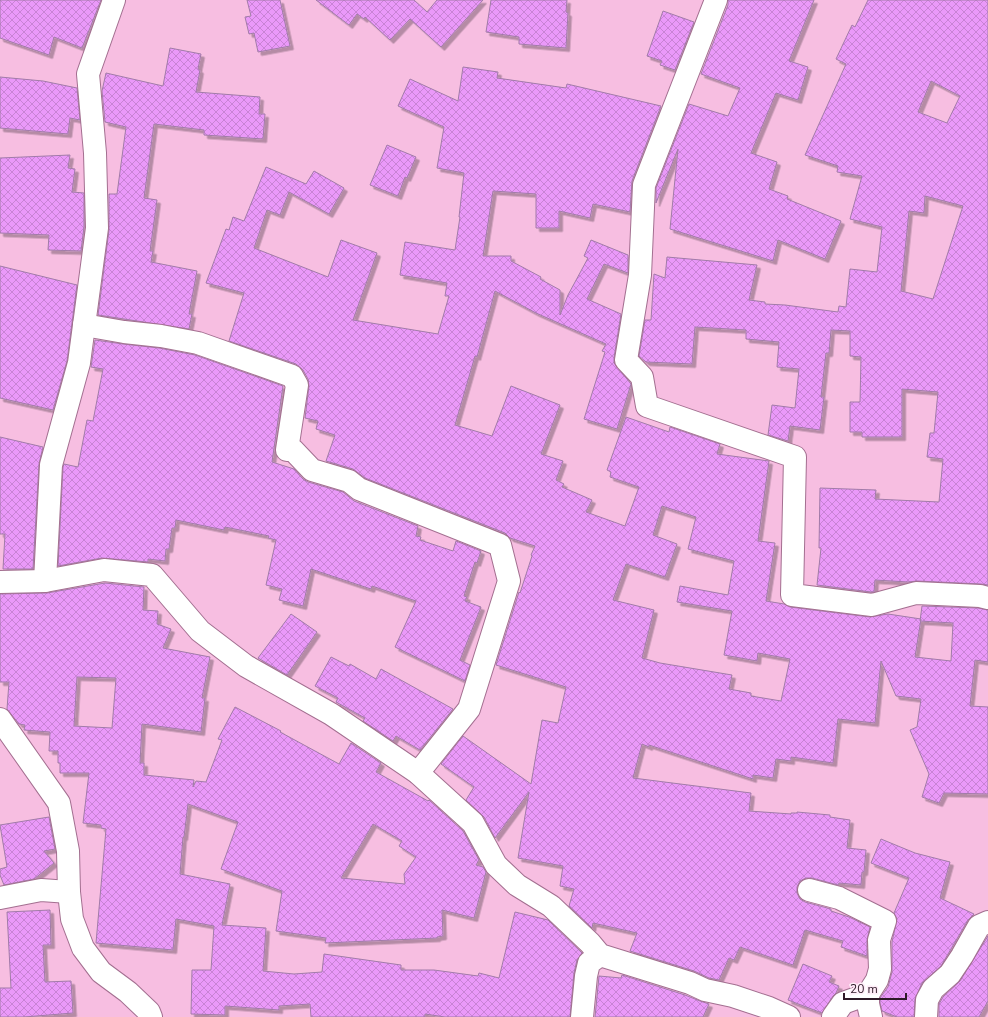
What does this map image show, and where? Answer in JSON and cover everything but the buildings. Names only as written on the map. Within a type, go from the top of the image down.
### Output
[{"type":"street","points":[[45,581],[51,464],[79,363],[96,228],[95,153],[88,74],[114,0]]},
{"type":"street","points":[[716,0],[644,185],[640,275],[626,360],[642,377],[647,406],[795,457],[792,595],[872,605],[916,593],[980,596],[988,598]]},
{"type":"street","points":[[84,325],[124,332],[161,336],[198,344],[292,376],[297,384],[287,450],[293,450],[312,470],[349,481],[359,489],[500,545],[509,581],[469,709],[418,772]]},
{"type":"street","points":[[0,582],[45,581],[104,570],[152,575],[200,631],[246,666],[331,714],[418,772],[473,823],[496,865],[517,885],[551,906],[590,943],[600,955],[690,983],[705,990],[740,998],[789,1017]]},
{"type":"street","points":[[0,719],[59,803],[68,851],[69,892],[72,919],[83,948],[101,972],[128,992],[149,1012],[152,1017]]},
{"type":"street","points":[[0,898],[41,890],[69,892]]},
{"type":"street","points":[[809,890],[839,898],[885,921],[879,940],[880,969],[877,980],[868,994],[868,1004],[871,1017]]},
{"type":"street","points":[[926,1017],[928,1000],[933,989],[950,974],[979,926],[988,922]]},
{"type":"street","points":[[582,1017],[586,976],[589,963],[600,955]]},
{"type":"street","points":[[833,1017],[842,1003],[868,994]]}]
